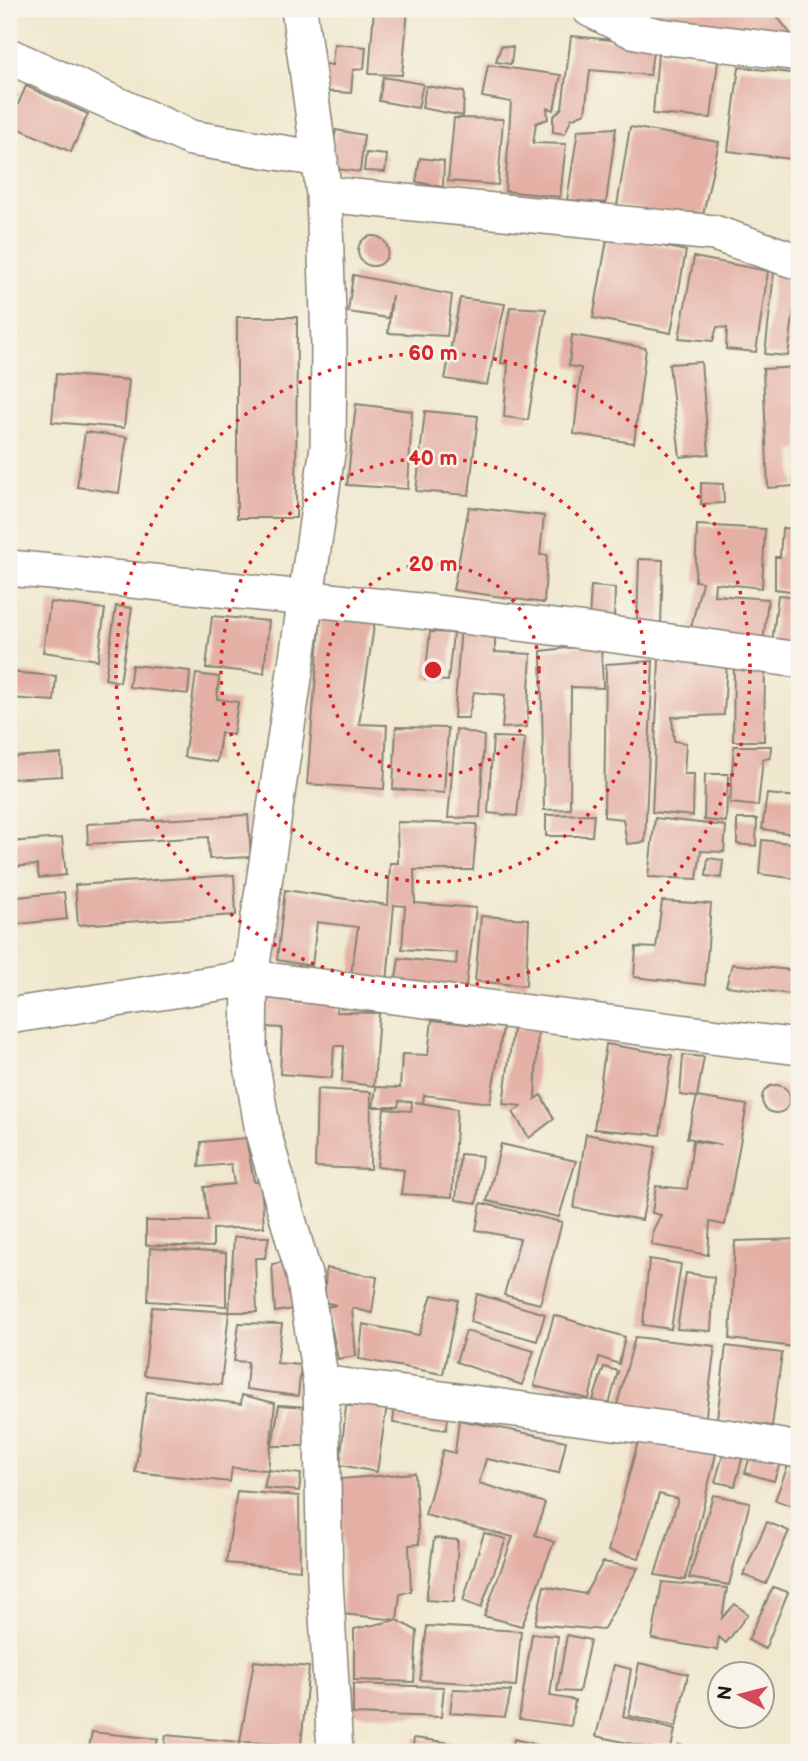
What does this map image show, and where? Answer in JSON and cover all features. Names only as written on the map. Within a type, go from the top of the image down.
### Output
[{"type":"street","points":[[299,9],[324,194],[329,345],[328,447],[307,596],[288,700],[250,978],[249,1048],[261,1120],[304,1275],[321,1383],[325,1581],[335,1752]]},
{"type":"street","points":[[590,9],[632,30],[659,37],[799,53]]},
{"type":"street","points":[[9,56],[191,138],[320,159]]},
{"type":"street","points":[[324,194],[714,233],[799,262]]},
{"type":"street","points":[[9,568],[307,596],[595,631],[799,660]]},
{"type":"street","points":[[9,1016],[250,978],[799,1047]]},
{"type":"street","points":[[321,1383],[726,1437],[799,1450]]},
{"type":"building","points":[[374,9],[408,9],[402,75],[369,74]]},
{"type":"building","points":[[646,9],[771,9],[790,33],[785,41],[643,21]]},
{"type":"building","points":[[571,36],[654,44],[650,75],[590,70],[585,113],[571,119],[565,134],[553,132],[553,117],[562,108]]},
{"type":"building","points":[[334,44],[366,47],[364,69],[353,70],[351,93],[321,91],[325,64],[332,65]]},
{"type":"building","points":[[501,46],[513,47],[511,64],[496,62]]},
{"type":"building","points":[[658,52],[718,61],[711,118],[653,114]]},
{"type":"building","points":[[488,65],[561,75],[554,110],[547,108],[548,119],[536,123],[533,143],[566,144],[560,197],[505,191],[511,102],[482,97]]},
{"type":"building","points":[[739,67],[799,74],[799,160],[728,151]]},
{"type":"building","points":[[383,77],[423,84],[418,108],[379,101]]},
{"type":"building","points":[[26,86],[88,114],[71,152],[9,124]]},
{"type":"building","points":[[426,86],[464,92],[463,116],[422,108]]},
{"type":"building","points":[[9,91],[17,95],[9,112]]},
{"type":"building","points":[[454,118],[503,119],[498,185],[448,181]]},
{"type":"building","points":[[630,127],[719,142],[702,219],[617,206]]},
{"type":"building","points":[[616,128],[606,203],[567,200],[578,130]]},
{"type":"building","points":[[336,130],[364,135],[360,172],[328,168]]},
{"type":"building","points":[[366,153],[387,155],[385,172],[364,171]]},
{"type":"building","points":[[420,158],[444,161],[443,187],[416,182]]},
{"type":"building","points":[[608,234],[686,251],[671,333],[593,318]]},
{"type":"building","points":[[373,236],[384,240],[388,251],[384,262],[373,266],[362,262],[358,251],[362,240]]},
{"type":"building","points":[[694,257],[768,271],[756,352],[726,349],[727,328],[717,327],[713,341],[679,338]]},
{"type":"building","points":[[774,273],[799,277],[799,309],[794,308],[788,356],[765,354]]},
{"type":"building","points":[[353,275],[452,295],[447,336],[388,333],[392,295],[388,318],[348,312]]},
{"type":"building","points":[[460,298],[505,304],[487,385],[445,379]]},
{"type":"building","points":[[510,307],[546,309],[528,420],[504,417],[508,364],[501,363]]},
{"type":"building","points":[[237,317],[297,317],[296,518],[237,518]]},
{"type":"building","points":[[572,335],[646,348],[634,443],[574,434],[581,368],[569,366]]},
{"type":"building","points":[[798,336],[799,359],[794,359]]},
{"type":"building","points":[[701,362],[709,454],[680,457],[669,364]]},
{"type":"building","points":[[799,367],[799,450],[792,451],[794,486],[768,488],[763,369]]},
{"type":"building","points":[[56,374],[129,380],[124,428],[52,422]]},
{"type":"building","points":[[356,404],[412,411],[408,489],[347,485]]},
{"type":"building","points":[[425,411],[478,416],[469,495],[416,491]]},
{"type":"building","points":[[85,432],[127,437],[119,493],[77,487]]},
{"type":"building","points":[[701,483],[723,484],[724,503],[701,504]]},
{"type":"building","points":[[469,507],[544,516],[540,555],[547,555],[544,603],[453,590]]},
{"type":"building","points":[[697,525],[765,529],[762,588],[715,583],[714,595],[768,599],[763,643],[690,632],[702,582],[695,581]]},
{"type":"building","points":[[782,528],[799,529],[799,592],[775,589],[775,557],[780,557]]},
{"type":"building","points":[[639,559],[663,560],[661,625],[637,623]]},
{"type":"building","points":[[591,586],[615,588],[614,619],[589,619]]},
{"type":"building","points":[[778,595],[799,597],[799,648],[772,643]]},
{"type":"building","points":[[50,602],[105,609],[98,660],[43,652]]},
{"type":"building","points":[[116,606],[132,608],[120,682],[105,679]]},
{"type":"building","points":[[321,614],[375,620],[359,724],[387,725],[384,789],[307,784]]},
{"type":"building","points":[[212,616],[269,621],[264,673],[206,668]]},
{"type":"building","points":[[461,626],[495,632],[495,652],[531,654],[527,727],[502,728],[505,695],[474,692],[468,718],[454,718]]},
{"type":"building","points":[[430,632],[453,633],[448,681],[425,679]]},
{"type":"building","points":[[601,644],[603,688],[571,687],[570,809],[544,810],[541,651]]},
{"type":"building","points":[[659,659],[727,659],[724,715],[672,717],[674,741],[686,743],[684,774],[694,774],[693,816],[652,812]]},
{"type":"building","points":[[653,661],[645,842],[627,844],[623,819],[604,817],[606,664]]},
{"type":"building","points":[[734,664],[765,665],[764,741],[733,741]]},
{"type":"building","points":[[132,665],[190,671],[188,694],[129,687]]},
{"type":"building","points":[[9,672],[56,676],[54,701],[9,698]]},
{"type":"building","points":[[196,674],[219,677],[217,699],[238,702],[233,735],[221,733],[217,762],[184,757]]},
{"type":"building","points":[[396,727],[448,728],[444,793],[393,789]]},
{"type":"building","points":[[456,729],[484,736],[480,817],[448,818]]},
{"type":"building","points":[[493,737],[525,738],[517,816],[488,813]]},
{"type":"building","points":[[734,746],[771,746],[770,758],[763,759],[758,806],[730,803]]},
{"type":"building","points":[[61,754],[62,776],[9,779],[9,757]]},
{"type":"building","points":[[705,774],[728,774],[726,822],[704,820]]},
{"type":"building","points":[[767,794],[799,797],[799,835],[762,829]]},
{"type":"building","points":[[594,814],[592,836],[546,836],[546,815]]},
{"type":"building","points":[[248,815],[251,857],[209,859],[208,837],[88,844],[87,824]]},
{"type":"building","points":[[655,818],[726,826],[724,852],[701,851],[697,879],[648,877]]},
{"type":"building","points":[[737,819],[757,819],[756,846],[737,844]]},
{"type":"building","points":[[397,822],[477,824],[473,870],[414,870],[415,903],[476,908],[465,993],[395,985],[399,958],[456,964],[457,953],[402,949],[405,906],[394,905],[387,982],[351,975],[358,927],[317,922],[312,966],[277,960],[285,890],[388,905],[390,863],[398,863]]},
{"type":"building","points":[[62,838],[66,875],[39,878],[37,865],[9,867],[9,842]]},
{"type":"building","points":[[762,840],[799,844],[799,879],[759,874]]},
{"type":"building","points":[[708,858],[723,860],[721,878],[706,876]]},
{"type":"building","points":[[234,875],[236,915],[78,925],[75,885]]},
{"type":"building","points":[[64,892],[67,919],[9,925],[9,898]]},
{"type":"building","points":[[662,901],[711,904],[705,985],[634,977],[636,947],[656,948]]},
{"type":"building","points":[[481,916],[529,919],[526,986],[475,981]]},
{"type":"building","points":[[732,964],[799,971],[799,995],[726,986]]},
{"type":"building","points":[[291,994],[291,1002],[337,1005],[336,1012],[379,1013],[374,1086],[342,1082],[344,1046],[334,1046],[332,1078],[280,1074],[282,1028],[264,1027],[265,995]]},
{"type":"building","points":[[432,1020],[503,1028],[490,1103],[424,1095],[423,1103],[415,1102],[457,1109],[452,1197],[401,1194],[404,1170],[377,1167],[384,1109],[411,1111],[412,1102],[399,1101],[398,1107],[373,1107],[376,1087],[400,1088],[402,1054],[428,1055]]},
{"type":"building","points":[[538,1028],[535,1099],[541,1095],[554,1119],[529,1138],[513,1112],[522,1106],[503,1104],[513,1029]]},
{"type":"building","points":[[606,1044],[672,1055],[660,1135],[594,1129]]},
{"type":"building","points":[[683,1055],[704,1057],[697,1097],[680,1095]]},
{"type":"building","points":[[776,1085],[786,1089],[790,1099],[786,1109],[776,1113],[766,1109],[762,1099],[766,1089]]},
{"type":"building","points":[[317,1089],[371,1092],[370,1169],[315,1167]]},
{"type":"building","points":[[697,1097],[747,1105],[725,1225],[710,1222],[708,1255],[652,1245],[653,1230],[661,1215],[652,1213],[656,1186],[687,1189],[693,1141],[722,1145],[687,1138]]},
{"type":"building","points":[[586,1134],[656,1147],[642,1220],[574,1208]]},
{"type":"building","points":[[246,1138],[254,1182],[261,1181],[264,1227],[213,1229],[213,1247],[146,1245],[146,1221],[208,1221],[204,1187],[234,1184],[231,1164],[199,1167],[201,1142]]},
{"type":"building","points":[[501,1144],[576,1161],[559,1217],[487,1201]]},
{"type":"building","points":[[460,1154],[482,1156],[477,1203],[456,1200]]},
{"type":"building","points":[[481,1203],[562,1222],[540,1304],[504,1295],[520,1239],[476,1230]]},
{"type":"building","points":[[234,1237],[269,1237],[265,1258],[255,1258],[257,1312],[229,1312]]},
{"type":"building","points":[[798,1239],[795,1347],[730,1339],[735,1241]]},
{"type":"building","points":[[150,1248],[226,1253],[226,1306],[148,1301]]},
{"type":"building","points":[[649,1259],[681,1264],[671,1329],[643,1325]]},
{"type":"building","points":[[290,1261],[299,1308],[275,1312],[272,1264]]},
{"type":"building","points":[[326,1268],[377,1277],[372,1313],[352,1308],[356,1356],[338,1359],[327,1307],[336,1305],[324,1302]]},
{"type":"building","points":[[686,1273],[714,1277],[711,1331],[677,1329]]},
{"type":"building","points":[[477,1294],[545,1314],[537,1341],[470,1322]]},
{"type":"building","points":[[432,1295],[458,1300],[443,1374],[359,1359],[363,1324],[419,1335]]},
{"type":"building","points":[[152,1307],[229,1312],[221,1385],[144,1375]]},
{"type":"building","points":[[554,1315],[625,1337],[619,1364],[599,1357],[589,1399],[534,1386]]},
{"type":"building","points":[[239,1323],[282,1324],[277,1363],[301,1365],[298,1396],[246,1389],[248,1362],[234,1361]]},
{"type":"building","points":[[466,1331],[534,1351],[522,1385],[456,1362]]},
{"type":"building","points":[[635,1337],[715,1346],[705,1422],[616,1409]]},
{"type":"building","points":[[726,1346],[782,1353],[772,1426],[717,1418]]},
{"type":"building","points":[[604,1367],[618,1371],[609,1405],[593,1400]]},
{"type":"building","points":[[147,1392],[241,1404],[242,1395],[275,1403],[268,1470],[232,1468],[230,1482],[135,1472]]},
{"type":"building","points":[[396,1396],[451,1403],[446,1430],[393,1423]]},
{"type":"building","points":[[279,1405],[308,1407],[304,1446],[272,1446]]},
{"type":"building","points":[[387,1405],[377,1472],[340,1465],[346,1406]]},
{"type":"building","points":[[459,1420],[566,1441],[559,1473],[486,1459],[479,1483],[545,1503],[535,1535],[554,1542],[522,1626],[484,1616],[513,1537],[425,1515],[443,1450],[455,1453]]},
{"type":"building","points":[[640,1435],[717,1450],[685,1580],[655,1575],[678,1499],[659,1494],[639,1558],[608,1551]]},
{"type":"building","points":[[725,1448],[744,1451],[735,1486],[715,1482]]},
{"type":"building","points":[[751,1453],[781,1460],[774,1481],[745,1473]]},
{"type":"building","points":[[789,1463],[799,1466],[797,1508],[775,1500]]},
{"type":"building","points":[[268,1470],[301,1474],[299,1491],[264,1488]]},
{"type":"building","points":[[415,1473],[419,1544],[409,1545],[411,1591],[400,1594],[397,1620],[343,1614],[341,1479]]},
{"type":"building","points":[[237,1491],[299,1496],[300,1570],[226,1563]]},
{"type":"building","points":[[713,1495],[750,1502],[729,1585],[689,1578]]},
{"type":"building","points":[[799,1517],[799,1536],[793,1533]]},
{"type":"building","points":[[767,1522],[789,1531],[766,1584],[743,1575]]},
{"type":"building","points":[[484,1533],[506,1539],[481,1608],[463,1601]]},
{"type":"building","points":[[434,1538],[458,1540],[454,1602],[426,1600]]},
{"type":"building","points":[[603,1562],[638,1568],[603,1630],[535,1624],[544,1586],[585,1594]]},
{"type":"building","points":[[662,1582],[727,1588],[722,1618],[735,1604],[748,1614],[726,1643],[719,1637],[717,1650],[652,1639]]},
{"type":"building","points":[[773,1587],[788,1592],[765,1649],[748,1640]]},
{"type":"building","points":[[397,1620],[417,1631],[414,1682],[354,1680],[354,1629]]},
{"type":"building","points":[[427,1626],[521,1631],[516,1686],[420,1680]]},
{"type":"building","points":[[532,1634],[558,1636],[550,1696],[575,1700],[571,1726],[519,1719]]},
{"type":"building","points":[[567,1635],[590,1640],[579,1692],[557,1691]]},
{"type":"building","points":[[254,1661],[309,1667],[301,1744],[240,1742]]},
{"type":"building","points":[[639,1663],[688,1674],[676,1727],[629,1716]]},
{"type":"building","points":[[614,1665],[631,1669],[623,1717],[675,1730],[670,1752],[596,1736]]},
{"type":"building","points":[[353,1684],[444,1687],[441,1717],[353,1714]]},
{"type":"building","points":[[453,1689],[511,1691],[505,1717],[450,1713]]},
{"type":"building","points":[[92,1732],[158,1739],[155,1752],[88,1752]]},
{"type":"building","points":[[166,1735],[240,1742],[239,1752],[164,1752]]},
{"type":"building","points":[[414,1738],[511,1751],[511,1752],[412,1752]]},
{"type":"building","points":[[514,1739],[561,1751],[561,1752],[512,1752]]},
{"type":"building","points":[[610,1745],[636,1751],[636,1752],[609,1752]]},
{"type":"building","points":[[679,1745],[708,1751],[708,1752],[678,1752]]},
{"type":"building","points":[[249,1746],[290,1749],[290,1752],[249,1752]]}]
